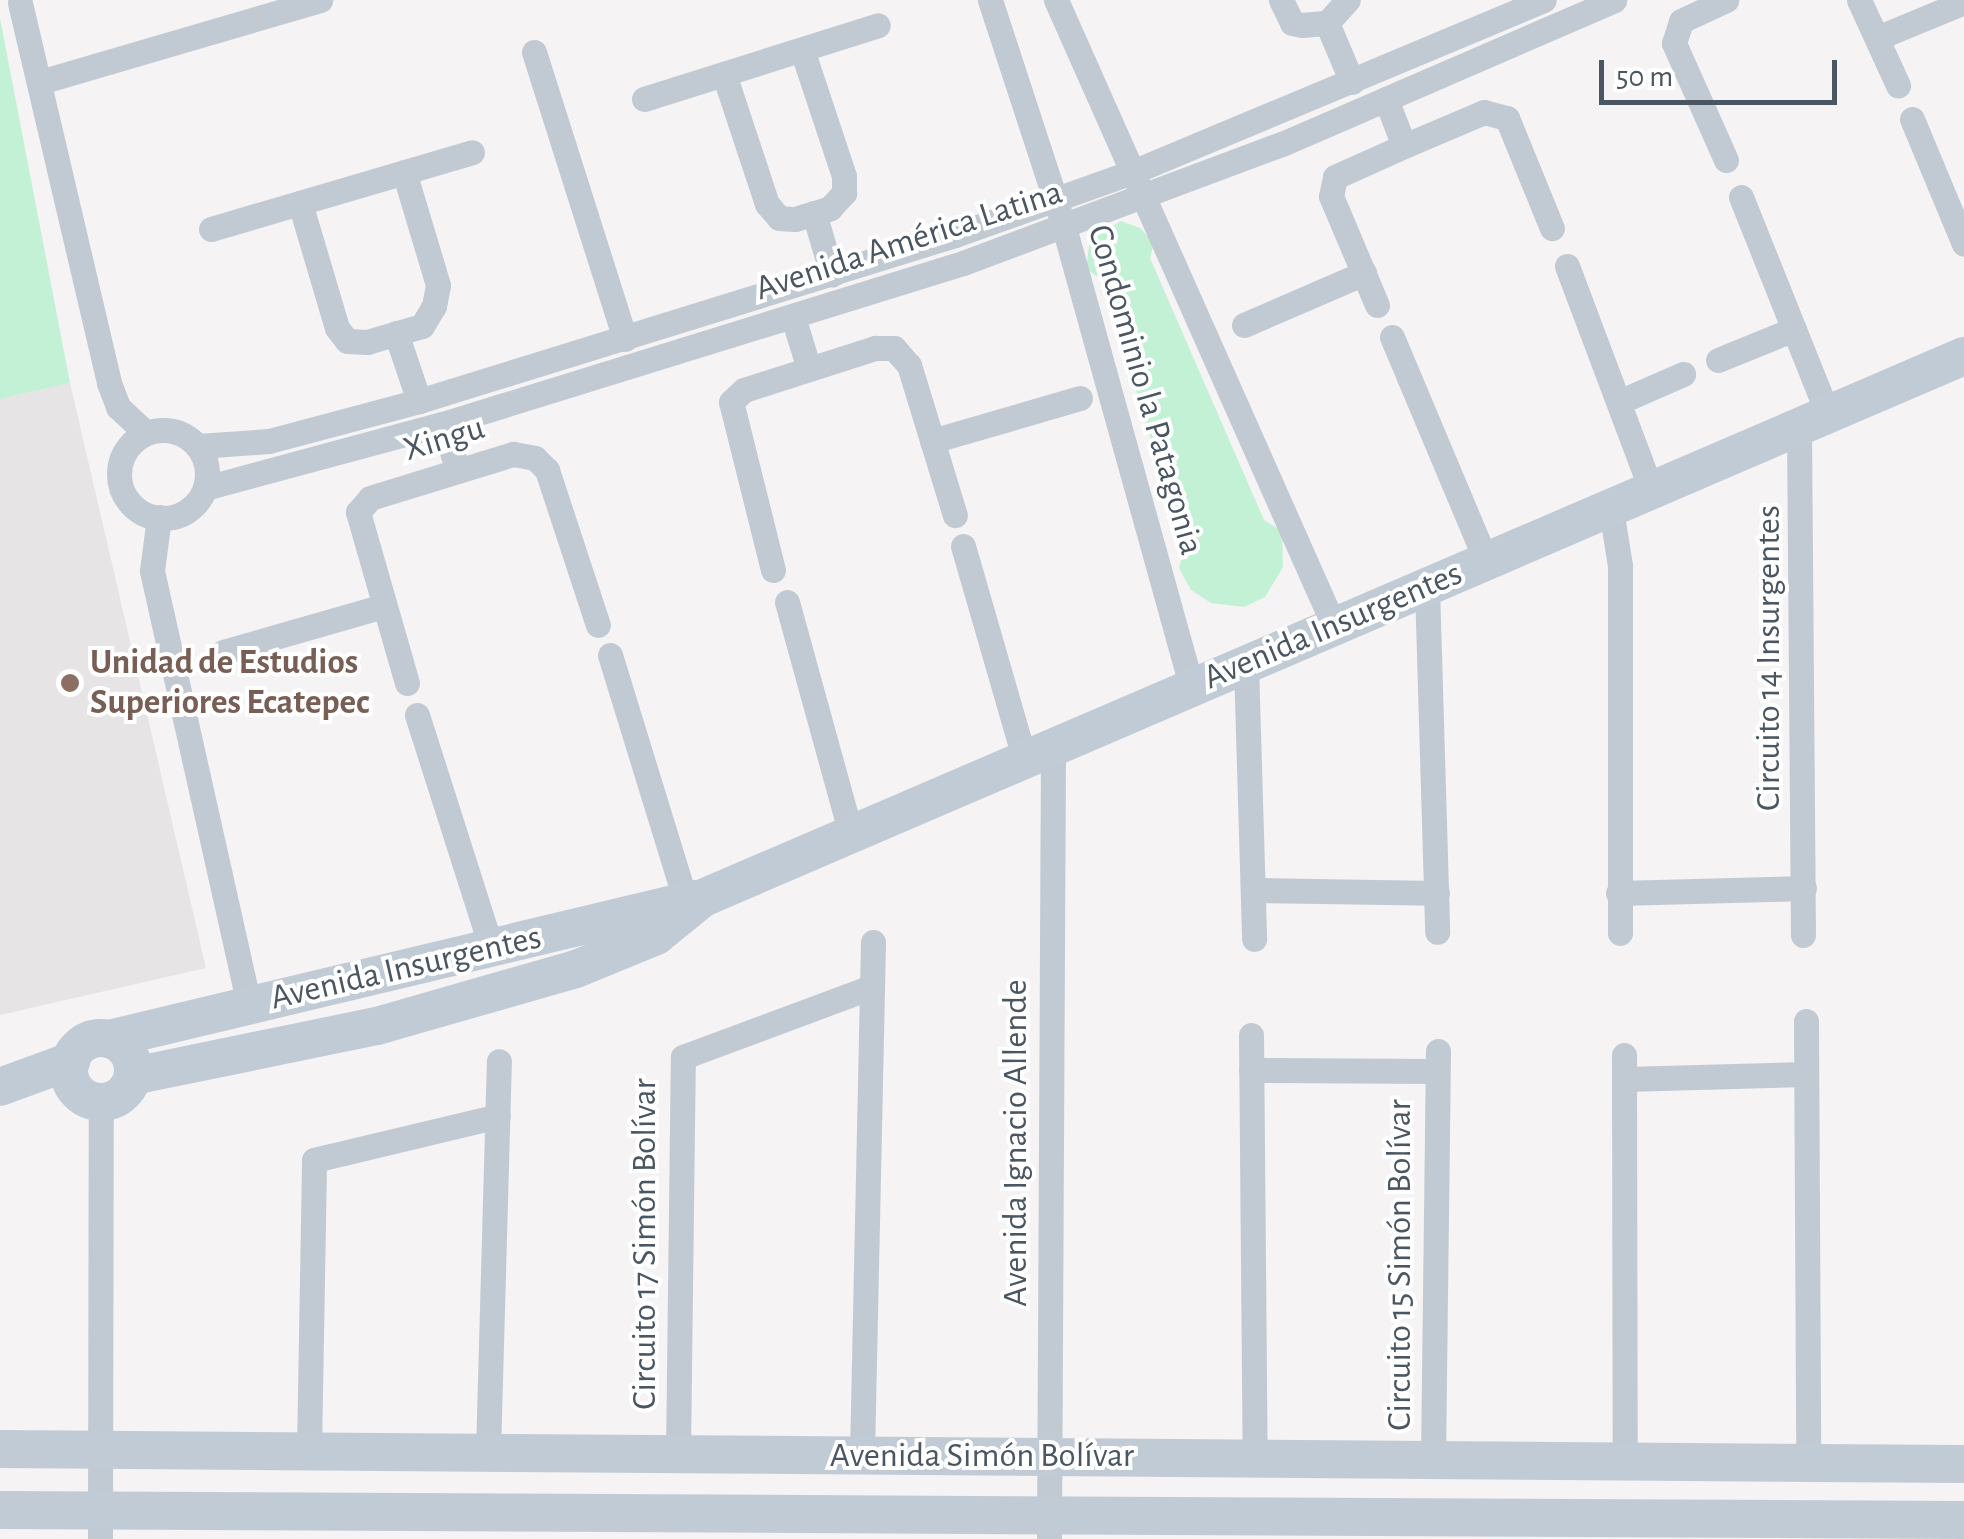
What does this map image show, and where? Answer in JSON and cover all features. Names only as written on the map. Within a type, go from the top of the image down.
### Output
[{"type":"main road","name":"Avenida Insurgentes","points":[[109,1039],[692,902],[1964,356]]},
{"type":"main road","name":"Avenida Insurgentes","points":[[133,1076],[377,1026],[576,969],[656,936],[692,902]]},
{"type":"main road","points":[[0,1087],[82,1084],[116,1099],[133,1076],[123,1046],[109,1039],[86,1042],[82,1084]]},
{"type":"main road","name":"Avenida Simón Bolívar","points":[[0,1450],[1964,1464]]},
{"type":"main road","points":[[1522,1517],[1525,1461]]},
{"type":"main road","name":"Avenida Simón Bolívar","points":[[0,1510],[100,1524],[1251,1528],[1522,1517],[1803,1529],[1964,1520]]},
{"type":"street","points":[[40,82],[320,0]]},
{"type":"street","name":"Condominio la Patagonia","points":[[990,0],[1064,227],[1192,687]]},
{"type":"street","name":"Condominio la Patagonia","points":[[1056,0],[1135,170],[1334,626]]},
{"type":"street","points":[[1282,0],[1292,23],[1327,23],[1348,0]]},
{"type":"street","name":"Avenida América Latina","points":[[146,433],[183,434],[198,446],[268,442],[419,402],[625,339],[1055,200],[1352,82],[1544,0]]},
{"type":"street","name":"Avenida América Latina","points":[[159,517],[187,510],[205,488],[443,424],[794,316],[1146,198],[1614,0]]},
{"type":"street","points":[[1726,0],[1682,21],[1674,42],[1726,160]]},
{"type":"street","points":[[1860,0],[1898,85]]},
{"type":"street","points":[[1877,38],[1964,2]]},
{"type":"street","points":[[20,3],[109,383],[118,407],[146,433],[125,452],[119,480],[132,506],[159,517],[152,571],[249,1005]]},
{"type":"street","points":[[1327,23],[1352,82]]},
{"type":"street","points":[[644,99],[878,25]]},
{"type":"street","points":[[724,74],[768,204],[779,218],[814,213],[830,208],[844,193],[844,176],[802,50]]},
{"type":"street","points":[[534,52],[625,339]]},
{"type":"street","points":[[1386,99],[1404,146]]},
{"type":"street","points":[[1377,305],[1331,196],[1335,177],[1404,146],[1484,112],[1507,118],[1552,228]]},
{"type":"street","points":[[1912,120],[1964,244]]},
{"type":"street","points":[[211,229],[472,152]]},
{"type":"street","points":[[300,202],[337,328],[347,340],[366,342],[396,334],[422,326],[438,285],[404,172]]},
{"type":"street","points":[[1742,196],[1794,329],[1813,421]]},
{"type":"street","points":[[814,213],[832,274]]},
{"type":"street","points":[[1567,266],[1652,490]]},
{"type":"street","points":[[1244,325],[1364,273]]},
{"type":"street","points":[[794,316],[808,370]]},
{"type":"street","points":[[1718,360],[1794,329]]},
{"type":"street","points":[[396,334],[419,402]]},
{"type":"street","points":[[1392,337],[1486,561]]},
{"type":"street","points":[[772,570],[730,421],[730,402],[744,390],[808,370],[894,348],[909,364],[955,515]]},
{"type":"street","points":[[1619,402],[1683,374]]},
{"type":"street","points":[[932,441],[1080,398]]},
{"type":"street","name":"Circuito 14 Insurgentes","points":[[1803,935],[1813,421]]},
{"type":"street","points":[[443,424],[458,471]]},
{"type":"street","points":[[198,446],[205,488]]},
{"type":"street","name":"Xingu","points":[[407,683],[358,512],[370,498],[514,454],[535,458],[547,470],[598,624]]},
{"type":"street","points":[[1611,510],[1620,566],[1620,933]]},
{"type":"street","name":"Avenida Ignacio Allende","points":[[963,546],[1038,752],[1049,1527]]},
{"type":"street","points":[[1427,588],[1436,932]]},
{"type":"street","points":[[787,602],[851,834]]},
{"type":"street","points":[[223,652],[383,606]]},
{"type":"street","points":[[610,655],[692,902]]},
{"type":"street","points":[[1246,665],[1254,939]]},
{"type":"street","points":[[417,716],[491,947]]},
{"type":"street","points":[[1618,893],[1804,888]]},
{"type":"street","points":[[1254,890],[1436,893]]},
{"type":"street","points":[[862,1455],[873,942]]},
{"type":"street","name":"Circuito 17 Simón Bolívar","points":[[678,1454],[683,1057],[870,987]]},
{"type":"street","points":[[1806,1021],[1808,1463]]},
{"type":"street","points":[[1250,1036],[1255,1458]]},
{"type":"street","points":[[488,1452],[499,1061]]},
{"type":"street","name":"Circuito 15 Simón Bolívar","points":[[1251,1070],[1437,1061],[1433,1460]]},
{"type":"street","points":[[1625,1462],[1624,1067],[1806,1074]]},
{"type":"street","points":[[82,1084],[100,1449],[100,1524]]},
{"type":"street","points":[[309,1451],[314,1160],[498,1116]]},
{"type":"shaded area","name":"Unidad de Estudios Superiores Ecatepec","points":[[70,383],[206,968],[0,1015],[0,399]]},
{"type":"green space","points":[[0,18],[70,383],[0,399]]},
{"type":"green space","points":[[1121,221],[1140,228],[1154,243],[1150,258],[1264,520],[1282,531],[1283,567],[1265,597],[1244,607],[1211,603],[1191,590],[1179,568],[1184,550],[1103,280],[1086,269],[1090,240]]},
{"type":"place","name":"Unidad de Estudios Superiores Ecatepec","points":[[70,683]]}]
